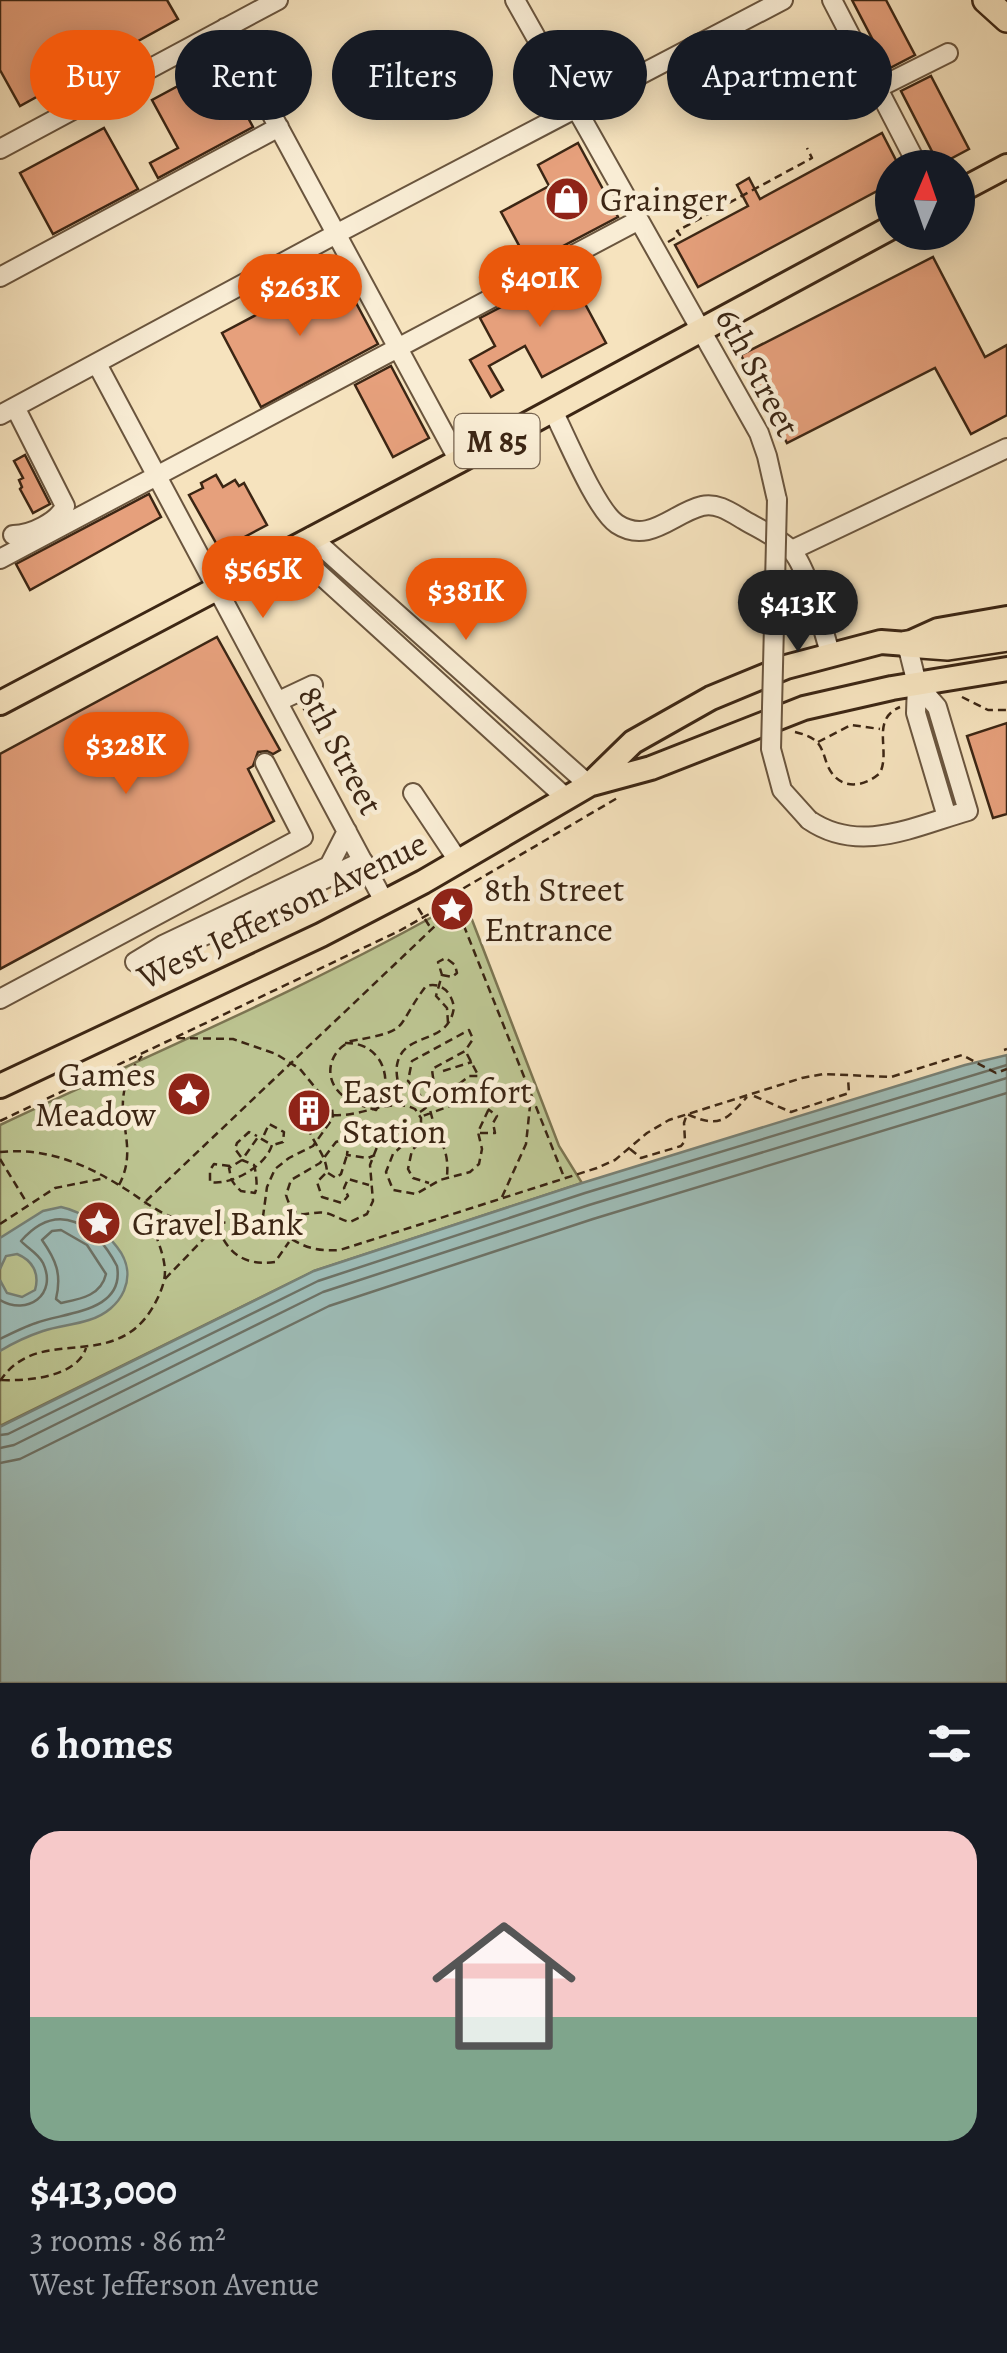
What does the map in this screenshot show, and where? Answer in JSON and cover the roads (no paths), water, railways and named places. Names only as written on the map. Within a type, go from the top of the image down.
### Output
[{"type":"highway","points":[[986,0],[1007,19]]},
{"type":"highway","points":[[907,644],[948,648],[1007,638]]},
{"type":"main road","points":[[975,183],[1007,166]]},
{"type":"main road","name":"M 85","points":[[0,703],[875,236]]},
{"type":"main road","name":"West Jefferson Avenue","points":[[0,1086],[385,902],[459,862],[589,784],[634,742],[710,698],[786,667],[881,642],[907,644],[938,630],[1007,618]]},
{"type":"main road","points":[[783,723],[754,714],[752,700],[759,693],[834,666],[863,647]]},
{"type":"main road","name":"West Jefferson Avenue","points":[[589,784],[651,768],[783,723],[834,700],[1007,669]]},
{"type":"street","points":[[0,149],[278,0]]},
{"type":"street","name":"6th Street","points":[[515,0],[532,30]]},
{"type":"street","points":[[647,72],[783,0]]},
{"type":"street","points":[[832,0],[848,30]]},
{"type":"street","points":[[226,28],[459,461]]},
{"type":"street","points":[[892,81],[948,53]]},
{"type":"street","points":[[892,115],[910,150]]},
{"type":"street","points":[[14,534],[23,535],[60,516],[65,506],[8,411],[555,120]]},
{"type":"street","name":"6th Street","points":[[582,120],[758,434],[770,468],[776,500],[771,750],[782,790],[809,820],[832,832],[862,838],[895,834],[968,811],[936,707],[917,684]]},
{"type":"street","points":[[0,277],[279,127]]},
{"type":"street","points":[[0,559],[639,220]]},
{"type":"street","name":"8th Street","points":[[96,364],[385,902]]},
{"type":"street","points":[[552,411],[602,507],[619,526],[634,531],[650,530],[711,504],[792,550],[807,580],[830,656]]},
{"type":"street","points":[[792,550],[1007,448]]},
{"type":"street","points":[[301,542],[589,784]]},
{"type":"street","points":[[301,542],[566,798]]},
{"type":"street","points":[[907,644],[917,684],[916,712],[946,817]]},
{"type":"street","points":[[279,702],[314,685]]},
{"type":"street","points":[[0,998],[303,837],[265,763]]},
{"type":"street","points":[[413,793],[459,862]]},
{"type":"street","points":[[135,962],[329,866],[348,831]]},
{"type":"street","points":[[135,962],[167,953],[363,861]]},
{"type":"street","points":[[106,942],[135,962]]},
{"type":"water","points":[[1007,1055],[1007,1683],[0,1683],[0,1427],[314,1271],[582,1183]]},
{"type":"water","points":[[61,1207],[92,1222],[117,1247],[127,1269],[124,1291],[101,1315],[37,1333],[0,1351],[0,1280],[7,1293],[22,1297],[35,1290],[36,1278],[31,1264],[17,1254],[6,1256],[0,1269],[0,1238],[43,1211]]},
{"type":"place","name":"Grainger","points":[[567,199]]},
{"type":"place","name":"8th Street Entrance","points":[[452,909]]},
{"type":"place","name":"Games Meadow","points":[[189,1094]]},
{"type":"place","name":"East Comfort Station","points":[[309,1111]]},
{"type":"place","name":"Gravel Bank","points":[[99,1223]]}]
